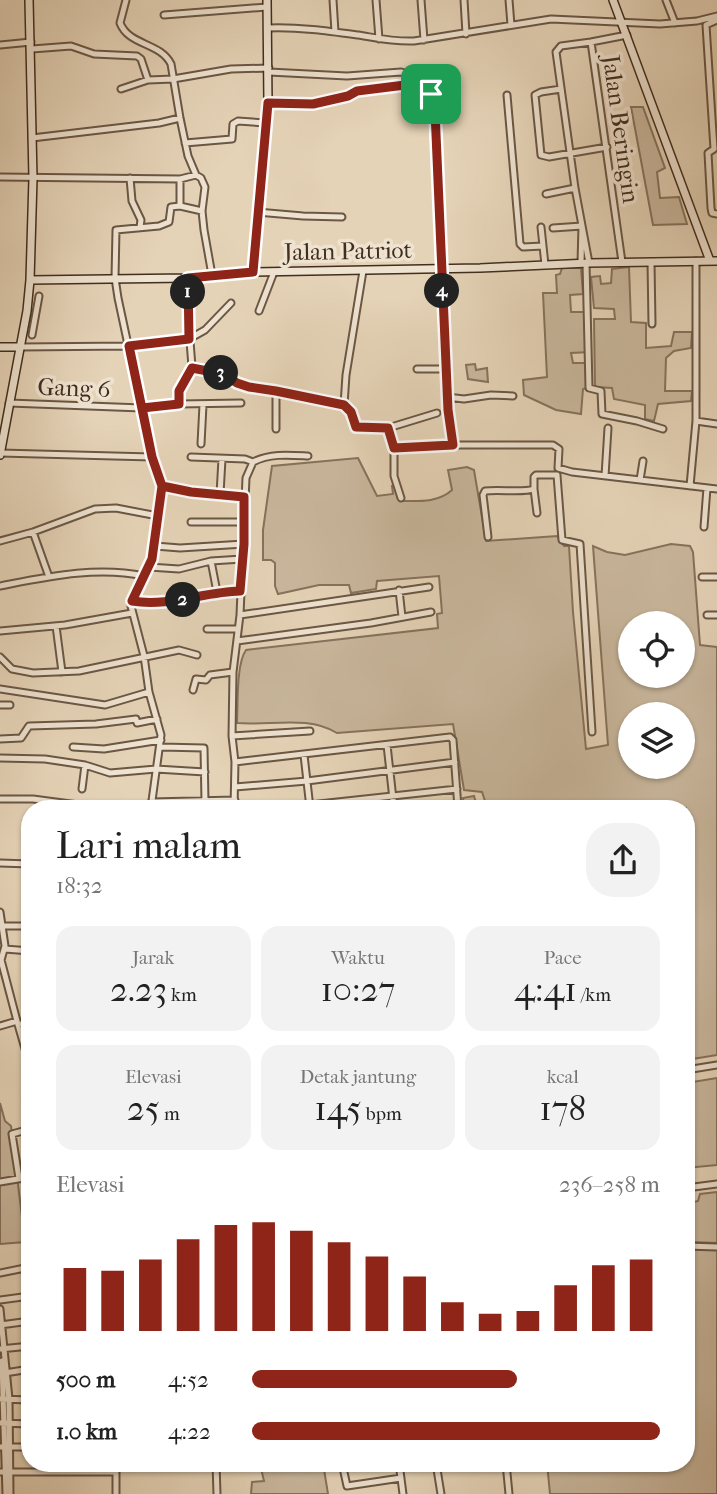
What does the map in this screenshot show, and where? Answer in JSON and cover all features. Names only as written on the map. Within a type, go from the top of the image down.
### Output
[{"type":"street","points":[[29,0],[33,178],[30,280],[27,311],[0,454],[152,457]]},
{"type":"street","points":[[126,0],[120,23],[122,28],[127,35],[167,56],[171,64],[185,143],[196,175],[201,178],[205,187],[202,211],[212,275]]},
{"type":"street","points":[[333,0],[335,32]]},
{"type":"street","points":[[376,0],[379,39]]},
{"type":"street","points":[[421,0],[424,40]]},
{"type":"street","points":[[464,0],[466,34]]},
{"type":"street","points":[[509,0],[511,25]]},
{"type":"street","points":[[613,0],[713,261]]},
{"type":"street","points":[[666,0],[675,23]]},
{"type":"street","points":[[164,15],[267,4],[268,103],[253,272]]},
{"type":"street","points":[[269,28],[291,27],[396,42],[466,34],[551,19],[675,23],[717,18]]},
{"type":"street","points":[[717,18],[706,25],[715,149],[709,151],[711,211],[717,214]]},
{"type":"street","name":"Jalan Beringin","points":[[622,260],[591,42],[627,35]]},
{"type":"street","points":[[591,42],[561,46],[556,50],[582,226],[589,385],[590,388],[600,391],[601,413],[663,429]]},
{"type":"street","points":[[0,45],[71,46],[94,54],[137,56],[148,80]]},
{"type":"street","points":[[121,89],[148,80],[173,79],[231,69],[347,76],[401,72],[413,75],[431,94],[434,104],[447,397],[453,445]]},
{"type":"street","points":[[268,103],[313,104],[348,96],[357,91],[405,85],[417,79]]},
{"type":"street","points":[[561,89],[535,95],[540,153],[544,157],[607,147]]},
{"type":"street","points":[[507,95],[520,244],[523,247],[543,246]]},
{"type":"street","points":[[32,138],[159,123],[180,118]]},
{"type":"street","points":[[185,143],[232,139],[233,124],[238,121],[266,123]]},
{"type":"street","points":[[0,177],[180,178],[196,175]]},
{"type":"street","points":[[130,178],[132,201],[141,220],[141,227]]},
{"type":"street","points":[[180,178],[180,206]]},
{"type":"street","points":[[546,194],[575,188]]},
{"type":"street","points":[[152,800],[161,744],[144,656],[132,613],[132,601],[149,567],[155,546],[162,486],[152,457],[115,278],[116,230],[167,224],[171,207],[180,206],[202,211]]},
{"type":"street","points":[[257,212],[342,217]]},
{"type":"street","points":[[553,228],[582,226]]},
{"type":"street","points":[[541,227],[545,263]]},
{"type":"street","name":"Jalan Patriot","points":[[30,280],[188,278],[253,272],[363,271],[622,260],[713,261]]},
{"type":"street","points":[[690,486],[696,421],[696,261]]},
{"type":"street","points":[[651,262],[652,324]]},
{"type":"street","points":[[344,405],[346,375],[363,271]]},
{"type":"street","points":[[259,311],[274,272]]},
{"type":"street","points":[[179,404],[179,391],[192,368],[188,278]]},
{"type":"street","points":[[32,335],[39,296]]},
{"type":"street","points":[[0,347],[129,346],[189,339],[205,330],[231,303]]},
{"type":"street","points":[[27,311],[36,313]]},
{"type":"street","points":[[192,368],[223,374],[249,387],[344,405],[351,412],[356,427],[388,428],[437,413]]},
{"type":"street","points":[[417,369],[446,369]]},
{"type":"street","points":[[276,391],[276,429]]},
{"type":"street","points":[[447,397],[464,399],[491,394],[513,396]]},
{"type":"street","name":"Gang 6","points":[[9,403],[142,408],[179,404],[241,403]]},
{"type":"street","points":[[201,444],[203,405]]},
{"type":"street","points":[[696,421],[717,424]]},
{"type":"street","points":[[388,428],[394,448],[394,476],[401,499]]},
{"type":"street","points":[[605,476],[608,428]]},
{"type":"street","points":[[394,448],[552,445],[559,449],[562,540],[580,544],[592,732]]},
{"type":"street","points":[[191,457],[245,459],[253,462],[265,457],[309,456]]},
{"type":"street","points":[[220,494],[222,458]]},
{"type":"street","points":[[640,480],[643,461]]},
{"type":"street","points":[[235,800],[233,673],[240,615],[244,497],[246,478],[253,462]]},
{"type":"street","points":[[537,513],[534,477],[558,472],[717,489]]},
{"type":"street","points":[[162,486],[244,497]]},
{"type":"street","points":[[704,527],[707,488]]},
{"type":"street","points":[[488,537],[483,495],[485,491],[534,489]]},
{"type":"street","points":[[0,541],[95,509],[116,508],[158,516]]},
{"type":"street","points":[[191,522],[245,522]]},
{"type":"street","points":[[33,532],[48,577]]},
{"type":"street","points":[[155,546],[180,548],[244,544]]},
{"type":"street","points":[[149,567],[179,569],[211,561],[242,559]]},
{"type":"street","points":[[211,561],[217,592]]},
{"type":"street","points":[[0,586],[48,577],[108,571],[144,576]]},
{"type":"street","points":[[702,577],[717,577]]},
{"type":"street","points":[[240,615],[429,587]]},
{"type":"street","points":[[399,590],[402,617]]},
{"type":"street","points":[[132,601],[160,604],[217,592],[240,591]]},
{"type":"street","points":[[237,641],[431,612]]},
{"type":"street","points":[[0,631],[56,626],[132,613]]},
{"type":"street","points":[[706,615],[717,615]]},
{"type":"street","points":[[56,626],[62,672]]},
{"type":"street","points":[[207,629],[238,629]]},
{"type":"street","points":[[0,657],[12,669],[20,671],[62,672],[79,671],[179,650],[197,655]]},
{"type":"street","points":[[192,690],[196,679],[206,680],[210,675],[233,673]]},
{"type":"street","points":[[0,689],[102,705],[149,692]]},
{"type":"street","points":[[0,705],[10,705]]},
{"type":"street","points":[[0,739],[21,738],[29,726],[96,724],[135,719],[137,723],[157,719]]},
{"type":"street","points":[[232,736],[310,731]]},
{"type":"street","points":[[236,762],[450,737],[453,740],[458,800]]},
{"type":"street","points":[[73,747],[104,749],[161,744],[204,748],[205,800]]},
{"type":"street","points":[[387,745],[393,800]]},
{"type":"street","points":[[304,755],[309,800]]},
{"type":"street","points":[[0,758],[85,765],[110,773],[156,769],[205,772]]},
{"type":"street","points":[[235,787],[307,781],[454,762]]},
{"type":"street","points":[[82,789],[85,765]]},
{"type":"street","points":[[365,800],[457,789]]},
{"type":"street","points":[[0,799],[41,800]]},
{"type":"street","points":[[0,863],[21,864]]},
{"type":"street","points":[[0,912],[5,949],[1,958],[21,1033]]},
{"type":"street","points":[[4,926],[21,926]]},
{"type":"street","points":[[5,949],[21,950]]},
{"type":"street","points":[[0,1026],[21,1022]]},
{"type":"street","points":[[695,1069],[717,1065]]},
{"type":"street","points":[[0,1182],[19,1178],[12,1133],[21,1131]]},
{"type":"street","points":[[695,1187],[717,1184]]},
{"type":"street","points":[[695,1246],[717,1247]]},
{"type":"street","points":[[0,1273],[21,1270]]},
{"type":"street","points":[[0,1300],[21,1297]]},
{"type":"street","points":[[0,1309],[8,1494]]},
{"type":"street","points":[[1,1325],[21,1322]]},
{"type":"street","points":[[1,1348],[21,1347]]},
{"type":"street","points":[[3,1373],[21,1370]]},
{"type":"street","points":[[5,1472],[116,1472],[116,1494]]},
{"type":"street","points":[[216,1472],[217,1494]]},
{"type":"street","points":[[344,1472],[347,1486],[401,1478]]},
{"type":"street","points":[[400,1472],[403,1494]]},
{"type":"street","points":[[437,1472],[441,1494]]},
{"type":"street","points":[[507,1472],[509,1494]]},
{"type":"street","points":[[372,1484],[373,1494]]},
{"type":"shaded area","points":[[631,107],[643,107],[665,168],[657,172],[660,198],[679,197],[687,224],[653,225]]},
{"type":"shaded area","points":[[629,267],[631,322],[646,323],[646,348],[671,346],[674,332],[692,332],[691,348],[674,351],[666,358],[665,391],[692,391],[691,401],[658,404],[654,421],[645,419],[645,405],[614,399],[612,388],[595,387],[594,319],[615,319],[614,309],[594,308],[591,277],[600,276],[601,284],[611,283],[612,269]]},
{"type":"shaded area","points":[[562,268],[581,268],[583,294],[570,295],[571,312],[589,312],[590,352],[571,353],[573,363],[591,363],[591,387],[583,389],[581,414],[556,410],[524,395],[523,380],[547,377],[543,293],[557,293],[556,275],[560,274]]},
{"type":"shaded area","points":[[475,364],[476,370],[487,368],[488,382],[468,379],[466,365]]},
{"type":"shaded area","points":[[358,458],[377,496],[393,494],[392,486],[395,486],[400,501],[440,497],[452,490],[448,470],[467,467],[474,470],[486,541],[557,536],[564,546],[569,546],[586,749],[608,745],[593,546],[625,555],[671,544],[690,546],[693,552],[700,645],[717,647],[717,1055],[695,1059],[695,800],[485,800],[482,792],[464,790],[453,724],[337,733],[314,724],[237,723],[239,675],[246,650],[438,628],[437,614],[442,613],[439,576],[377,581],[376,589],[351,593],[349,585],[319,585],[278,594],[275,586],[275,563],[263,560],[263,530],[272,466]]},
{"type":"shaded area","points":[[474,796],[475,800],[463,800]]},
{"type":"shaded area","points":[[717,1078],[717,1165],[695,1167],[695,1082]]},
{"type":"shaded area","points":[[0,1103],[5,1121],[11,1126],[21,1209],[21,1242],[0,1244]]},
{"type":"shaded area","points":[[717,1192],[717,1243],[695,1242],[695,1202],[698,1201],[700,1194]]},
{"type":"shaded area","points":[[695,1248],[717,1249],[717,1494],[550,1494],[548,1472],[695,1472]]},
{"type":"shaded area","points":[[262,1472],[324,1472],[328,1494],[251,1494],[252,1482],[264,1481]]},
{"type":"route","points":[[431,94],[417,79],[405,85],[357,91],[348,96],[313,104],[268,103],[253,272],[188,278],[189,339],[129,346],[152,457],[162,486],[152,559],[132,601],[160,604],[217,592],[240,591],[244,497],[162,486],[154,461],[152,457],[142,408],[179,404],[179,391],[192,368],[208,369],[249,387],[344,405],[351,412],[356,427],[386,426],[394,448],[453,445],[448,410],[435,111],[431,94]]}]
